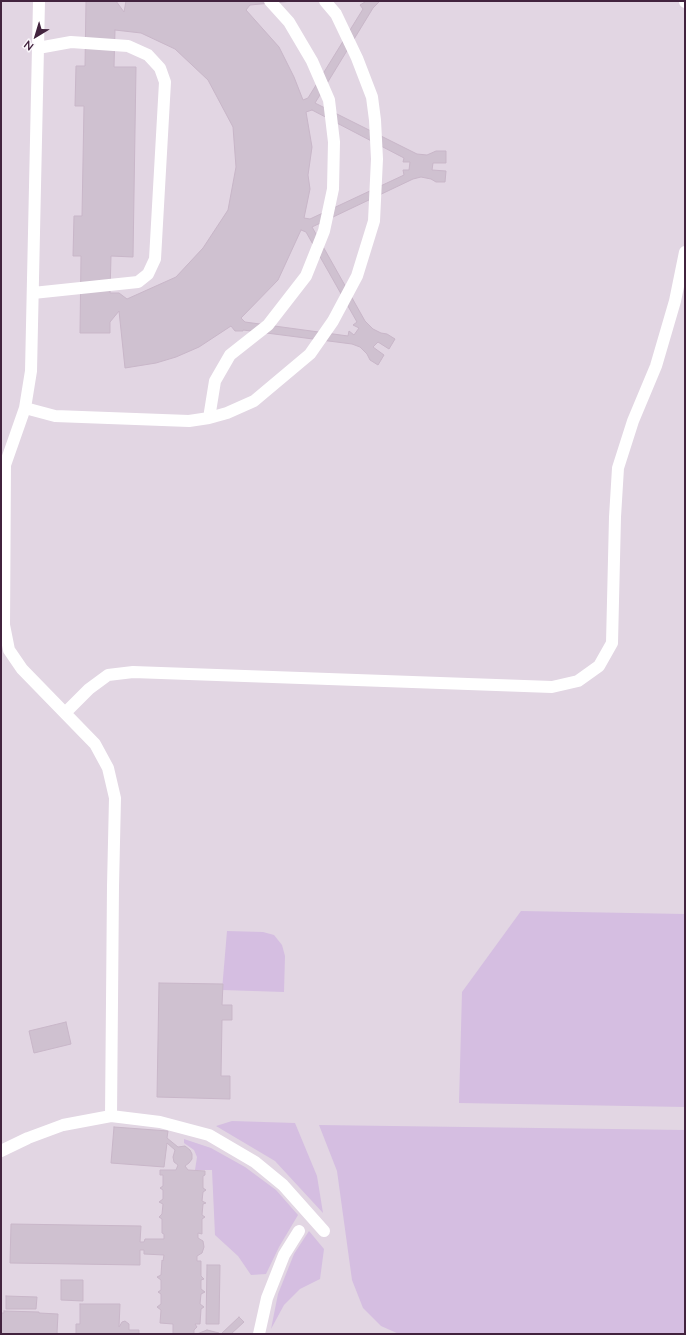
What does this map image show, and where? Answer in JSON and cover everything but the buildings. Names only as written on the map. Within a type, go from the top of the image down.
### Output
[{"type":"lane","points":[[39,1],[31,371],[25,408],[5,465],[4,625],[9,650],[22,669],[95,744],[108,768],[115,798],[112,894],[111,1116]]},
{"type":"lane","points":[[209,418],[215,381],[230,355],[268,325],[306,276],[324,231],[333,189],[334,142],[328,100],[312,61],[289,22],[270,1]]},
{"type":"lane","points":[[25,408],[55,416],[189,421],[209,418],[227,413],[254,401],[310,354],[333,321],[357,276],[374,221],[377,159],[372,97],[357,58],[336,14],[325,1]]},
{"type":"lane","points":[[33,293],[66,288],[138,282],[148,274],[155,259],[165,82],[160,68],[148,55],[128,46],[71,42],[38,48]]},
{"type":"lane","points":[[65,713],[89,689],[108,675],[133,672],[552,687],[578,681],[599,666],[612,643],[615,517],[618,468],[632,421],[656,366],[676,301],[685,252]]},
{"type":"lane","points":[[1,1151],[28,1138],[63,1125],[111,1116],[160,1122],[209,1135],[255,1162],[283,1184],[324,1231]]},
{"type":"lane","points":[[259,1334],[266,1298],[284,1255],[299,1231]]},
{"type":"shaded area","points":[[1,1],[685,1],[685,1334],[1,1334]]},
{"type":"shaded area","points":[[521,911],[685,914],[685,1107],[459,1103],[462,992]]},
{"type":"shaded area","points":[[227,931],[263,932],[274,935],[282,945],[285,956],[284,992],[222,990]]},
{"type":"shaded area","points":[[232,1121],[295,1123],[317,1176],[323,1213],[275,1161],[216,1126]]},
{"type":"shaded area","points":[[319,1125],[685,1130],[685,1334],[399,1334],[381,1326],[363,1308],[352,1280],[337,1171]]},
{"type":"shaded area","points":[[184,1139],[211,1148],[245,1167],[276,1190],[298,1215],[279,1247],[266,1274],[251,1275],[238,1256],[215,1235],[212,1170],[195,1170],[197,1157],[194,1150],[184,1143]]},
{"type":"shaded area","points":[[309,1231],[324,1249],[320,1279],[300,1289],[284,1305],[271,1329],[278,1294],[294,1254]]}]
